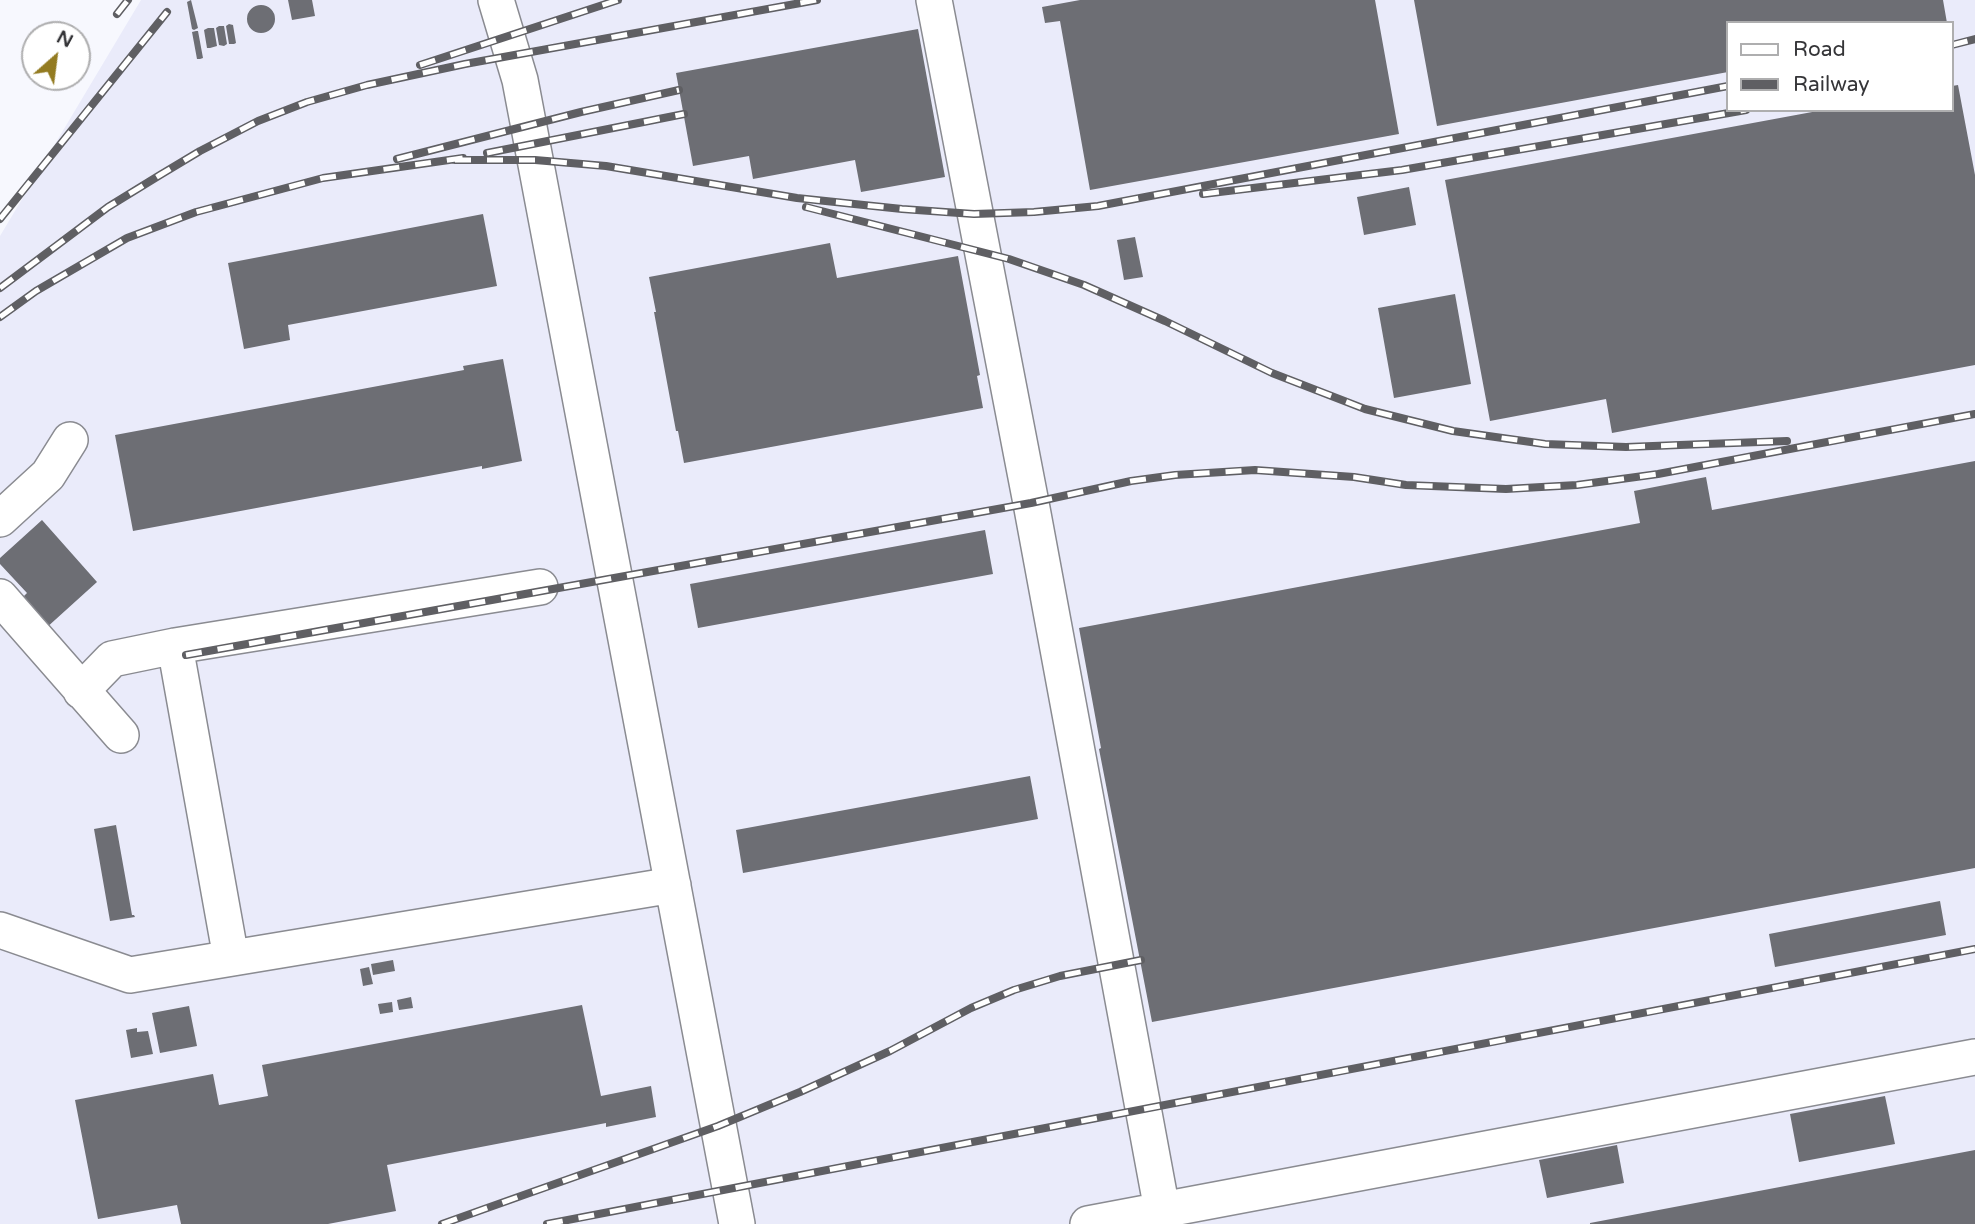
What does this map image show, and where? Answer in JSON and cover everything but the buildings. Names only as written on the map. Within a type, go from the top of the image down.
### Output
[{"type":"lane","points":[[496,0],[520,80],[737,1224]]},
{"type":"lane","points":[[934,0],[1031,503],[1162,1210]]},
{"type":"lane","points":[[0,519],[48,475],[70,440]]},
{"type":"lane","points":[[81,691],[112,659],[175,646],[540,587]]},
{"type":"lane","points":[[0,597],[121,735]]},
{"type":"lane","points":[[175,646],[231,958]]},
{"type":"lane","points":[[0,930],[130,975],[673,886]]},
{"type":"lane","points":[[1088,1224],[1975,1057]]},
{"type":"shaded area","points":[[141,0],[1975,0],[1975,1224],[0,1224],[0,236],[87,91],[91,91],[91,84]]},
{"type":"railway","points":[[117,14],[128,0]]},
{"type":"railway","points":[[420,65],[618,0]]},
{"type":"railway","points":[[0,288],[108,207],[160,175],[258,121],[307,102],[367,85],[465,64],[817,0]]},
{"type":"railway","points":[[0,219],[167,12]]},
{"type":"railway","points":[[1954,44],[1975,39]]},
{"type":"railway","points":[[455,160],[535,160],[606,166],[797,198],[902,209],[974,214],[1034,212],[1098,206],[1727,86]]},
{"type":"railway","points":[[397,159],[679,90]]},
{"type":"railway","points":[[1203,194],[1402,170],[1735,112]]},
{"type":"railway","points":[[487,153],[684,114]]},
{"type":"railway","points":[[0,317],[36,291],[127,238],[196,212],[323,178],[463,158]]},
{"type":"railway","points":[[806,207],[1009,259],[1084,285],[1272,373],[1365,409],[1453,431],[1545,444],[1626,447],[1787,441]]},
{"type":"railway","points":[[186,655],[1175,475],[1255,470],[1354,477],[1406,485],[1506,489],[1577,485],[1658,474],[1975,414]]},
{"type":"railway","points":[[547,1224],[1975,949]]},
{"type":"railway","points":[[442,1224],[718,1126],[890,1051],[971,1008],[1014,990],[1060,976],[1141,960]]}]
